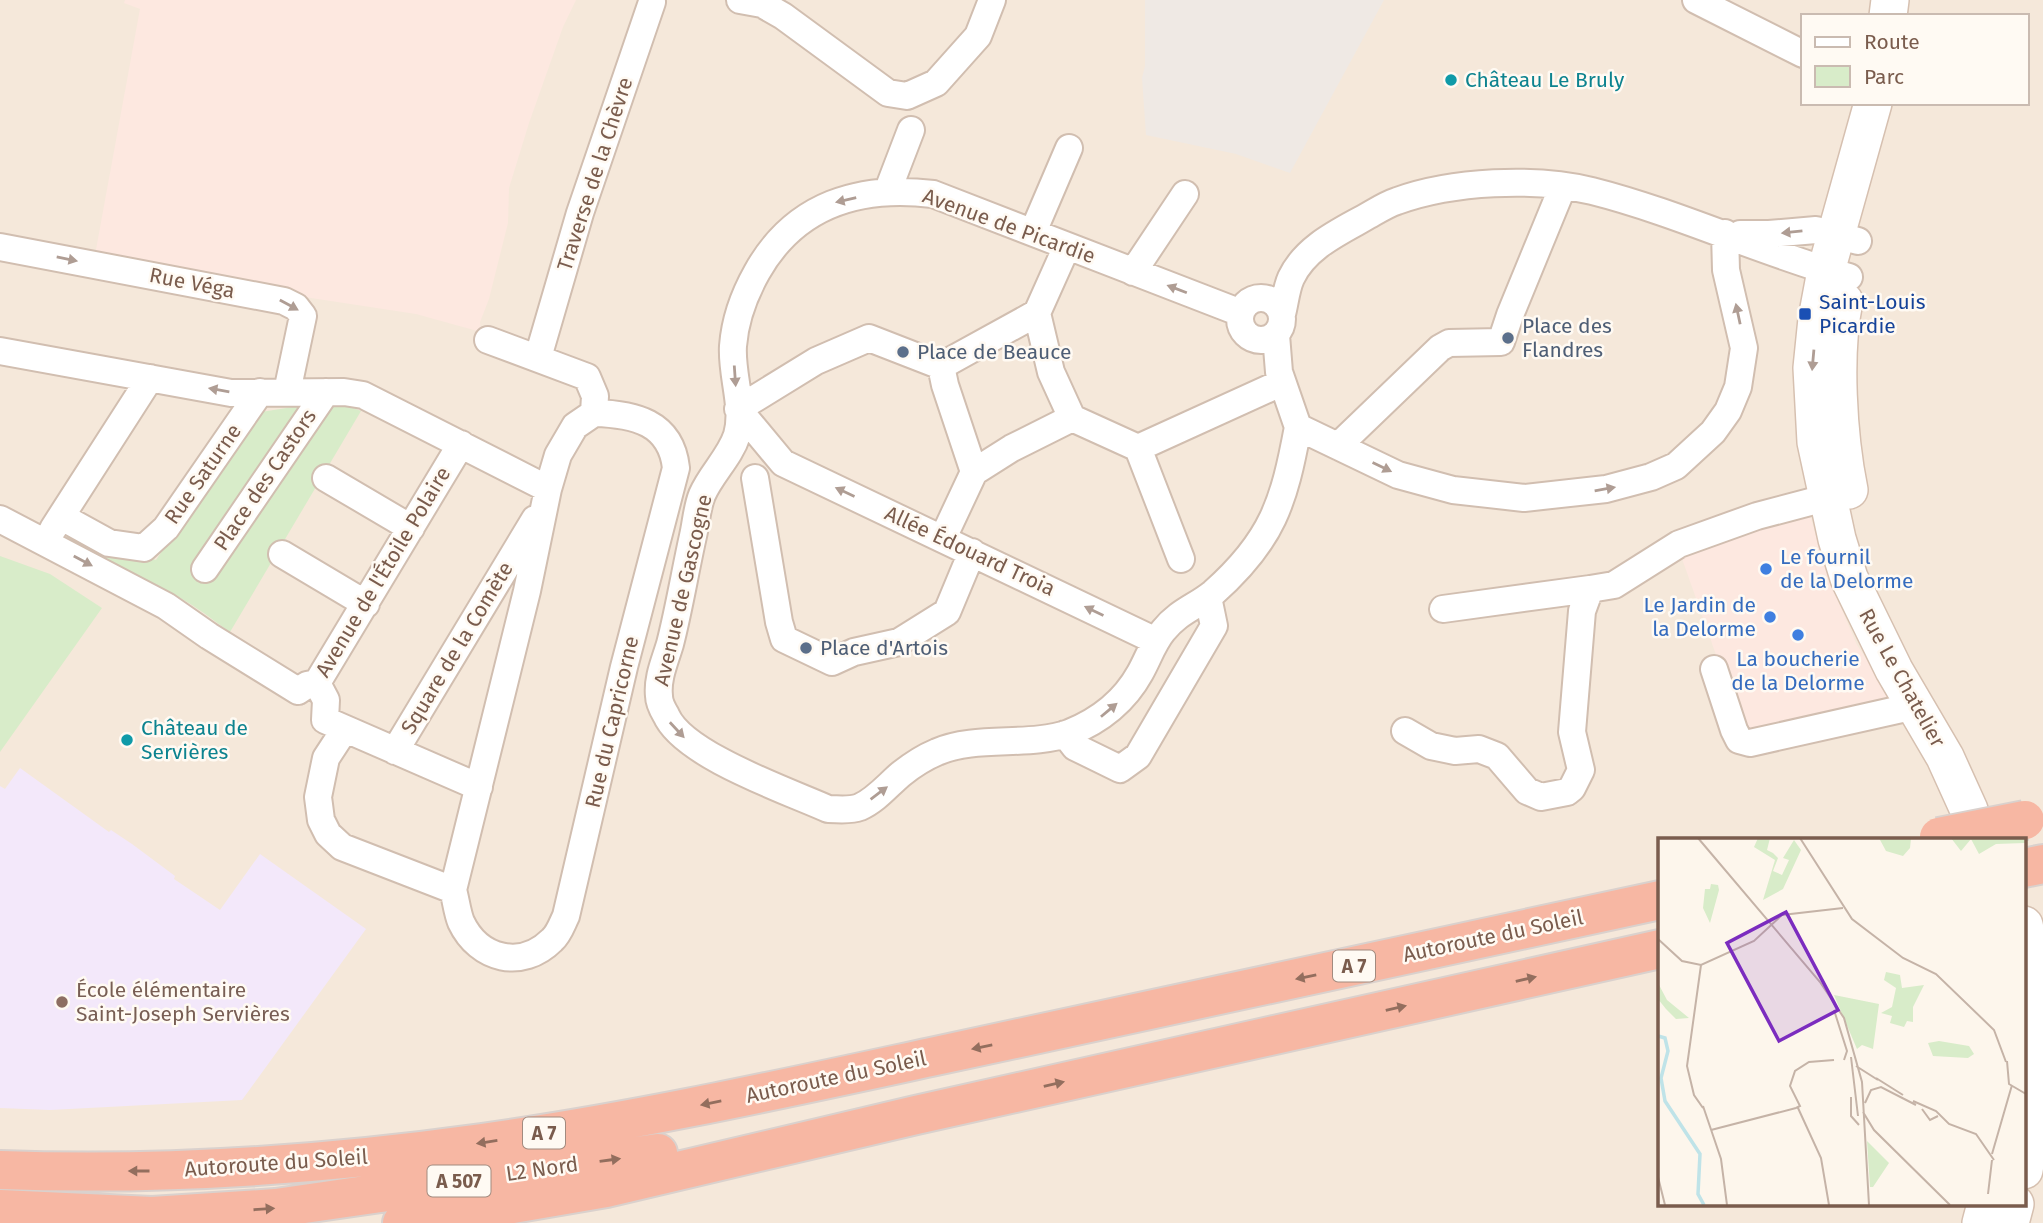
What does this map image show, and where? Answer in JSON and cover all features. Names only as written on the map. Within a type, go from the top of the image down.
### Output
[{"type":"highway","points":[[1940,838],[2022,825]]},
{"type":"highway","name":"Autoroute du Soleil","points":[[10,1168],[160,1170],[266,1165],[369,1157],[483,1143],[746,1096],[1658,900]]},
{"type":"highway","name":"A 7","points":[[402,1223],[606,1188],[916,1115],[1658,949]]},
{"type":"highway","name":"L2 Nord","points":[[0,1209],[152,1216],[276,1208],[916,1115]]},
{"type":"main road","name":"Rue Le Chatelier","points":[[1884,108],[1812,368],[1816,442],[1889,611],[1964,745],[2022,825]]},
{"type":"main road","name":"Rue Le Chatelier","points":[[1838,494],[1849,578],[1888,659],[1945,757],[1978,838]]},
{"type":"main road","points":[[2025,929],[2031,951],[2036,1020],[2031,1132],[2025,1165]]},
{"type":"main road","points":[[1981,1223],[1985,1206]]},
{"type":"main road","points":[[2010,1223],[2014,1206]]},
{"type":"street","points":[[740,0],[762,4],[783,16],[888,93],[907,96],[936,83],[971,44],[978,36],[992,0]]},
{"type":"street","points":[[1696,0],[1801,53]]},
{"type":"street","name":"Traverse de la Chèvre","points":[[541,347],[580,213],[653,1]]},
{"type":"street","points":[[888,190],[911,130]]},
{"type":"street","points":[[1033,232],[1069,148]]},
{"type":"street","points":[[1271,330],[1246,334],[1241,325],[1249,306],[1290,279],[1326,239],[1395,201],[1444,188],[1506,184],[1563,186],[1591,191],[1724,233],[1837,274]]},
{"type":"street","points":[[1338,446],[1440,348],[1449,343],[1501,342],[1563,186]]},
{"type":"street","name":"Avenue de Picardie","points":[[736,437],[738,410],[733,347],[737,315],[766,256],[785,233],[807,215],[834,203],[888,190],[933,194],[1133,272],[1249,306],[1267,299],[1276,304],[1271,330]]},
{"type":"street","points":[[1133,272],[1185,194]]},
{"type":"street","points":[[1724,233],[1769,234],[1816,229],[1847,238]]},
{"type":"street","points":[[1290,279],[1271,330],[1280,378],[1298,427],[1398,475],[1453,490],[1524,498],[1606,489],[1651,477],[1676,466],[1713,432],[1728,411],[1738,387],[1745,348],[1726,270],[1724,233]]},
{"type":"street","points":[[941,366],[1037,313],[1067,246]]},
{"type":"street","name":"Rue Véga","points":[[0,247],[284,301],[296,307],[303,316],[287,392]]},
{"type":"street","points":[[1037,313],[1051,372],[1072,418],[1138,448],[1181,559]]},
{"type":"street","points":[[738,410],[816,361],[869,338],[941,366]]},
{"type":"street","points":[[488,340],[587,377],[595,396],[594,413]]},
{"type":"street","points":[[0,351],[231,393],[326,392],[363,395],[461,444],[547,495]]},
{"type":"street","points":[[941,366],[974,472]]},
{"type":"street","points":[[45,541],[150,377]]},
{"type":"street","points":[[1138,448],[1280,378]]},
{"type":"street","name":"Rue Saturne","points":[[62,517],[109,543],[144,548],[166,528],[260,392]]},
{"type":"street","name":"Place des Castors","points":[[205,569],[326,392]]},
{"type":"street","name":"Allée Édouard Troia","points":[[738,410],[783,463],[1156,640]]},
{"type":"street","name":"Square de la Comète","points":[[453,890],[558,455],[575,426],[594,413]]},
{"type":"street","name":"Rue du Capricorne","points":[[453,890],[461,922],[474,941],[492,954],[508,958],[529,957],[537,953],[555,939],[566,916],[624,667],[676,468],[674,456],[659,430],[640,419],[620,414],[594,413]]},
{"type":"street","points":[[943,538],[974,472],[1012,448],[1072,418]]},
{"type":"street","name":"Avenue de Gascogne","points":[[736,437],[701,496],[670,644],[660,675],[659,696],[667,719],[704,754],[828,808],[847,810],[861,806],[882,793],[903,773],[936,752],[956,746],[1065,734],[1091,723],[1112,709],[1140,674],[1156,640],[1184,610],[1208,597],[1231,577],[1255,550],[1275,517],[1289,474],[1298,427]]},
{"type":"street","name":"Avenue de l'Étoile Polaire","points":[[335,725],[300,708],[307,687],[366,604],[461,444]]},
{"type":"street","points":[[723,460],[755,478]]},
{"type":"street","points":[[755,478],[783,463]]},
{"type":"street","points":[[326,478],[411,528]]},
{"type":"street","points":[[755,478],[784,639],[832,662],[854,652],[899,642],[947,612],[972,552]]},
{"type":"street","points":[[1443,608],[1614,584],[1679,544],[1757,516],[1838,494]]},
{"type":"street","name":"Square de la Comète","points":[[479,787],[394,751],[547,495]]},
{"type":"street","name":"Avenue de l'Étoile Polaire","points":[[0,519],[166,606],[209,636],[307,687]]},
{"type":"street","points":[[282,554],[366,604]]},
{"type":"street","points":[[1405,731],[1431,746],[1455,751],[1479,749],[1497,755],[1527,791],[1541,797],[1567,792],[1581,770],[1572,732],[1581,611],[1590,589]]},
{"type":"street","points":[[1065,734],[1074,747],[1120,769],[1138,756],[1214,626],[1208,597]]},
{"type":"street","points":[[1714,669],[1734,730],[1739,740],[1750,743],[1915,706]]},
{"type":"street","points":[[394,751],[335,725],[318,797],[321,820],[328,834],[342,847],[453,890]]},
{"type":"shaded area","points":[[0,0],[2043,0],[2043,1223],[0,1223]]},
{"type":"shaded area","points":[[125,0],[576,0],[563,27],[509,188],[508,223],[489,299],[480,322],[481,332],[416,314],[298,296],[95,255],[140,9],[124,3]]},
{"type":"shaded area","points":[[1145,0],[1384,0],[1290,173],[1236,154],[1146,135],[1142,78],[1145,66]]},
{"type":"shaded area","points":[[1809,512],[1829,580],[1857,645],[1893,700],[1744,734],[1680,553]]},
{"type":"shaded area","points":[[20,768],[109,832],[111,830],[132,844],[175,876],[174,879],[220,910],[260,854],[366,929],[242,1100],[50,1110],[0,1108],[0,786],[5,789]]},
{"type":"green space","points":[[343,404],[361,411],[230,632],[177,596],[141,581],[66,538],[68,533],[156,560],[255,413],[305,405]]},
{"type":"green space","points":[[0,556],[50,574],[102,608],[0,752]]},
{"type":"place","name":"Château Le Bruly","points":[[1451,80]]},
{"type":"place","name":"Saint-Louis Picardie","points":[[1805,314]]},
{"type":"place","name":"Place des Flandres","points":[[1508,338]]},
{"type":"place","name":"Place de Beauce","points":[[903,352]]},
{"type":"place","name":"Le fournil de la Delorme","points":[[1766,569]]},
{"type":"place","name":"Le Jardin de la Delorme","points":[[1770,617]]},
{"type":"place","name":"La boucherie de la Delorme","points":[[1798,635]]},
{"type":"place","name":"Place d'Artois","points":[[806,648]]},
{"type":"place","name":"Château de Servières","points":[[127,740]]},
{"type":"place","name":"École élémentaire Saint-Joseph Servières","points":[[62,1002]]}]
